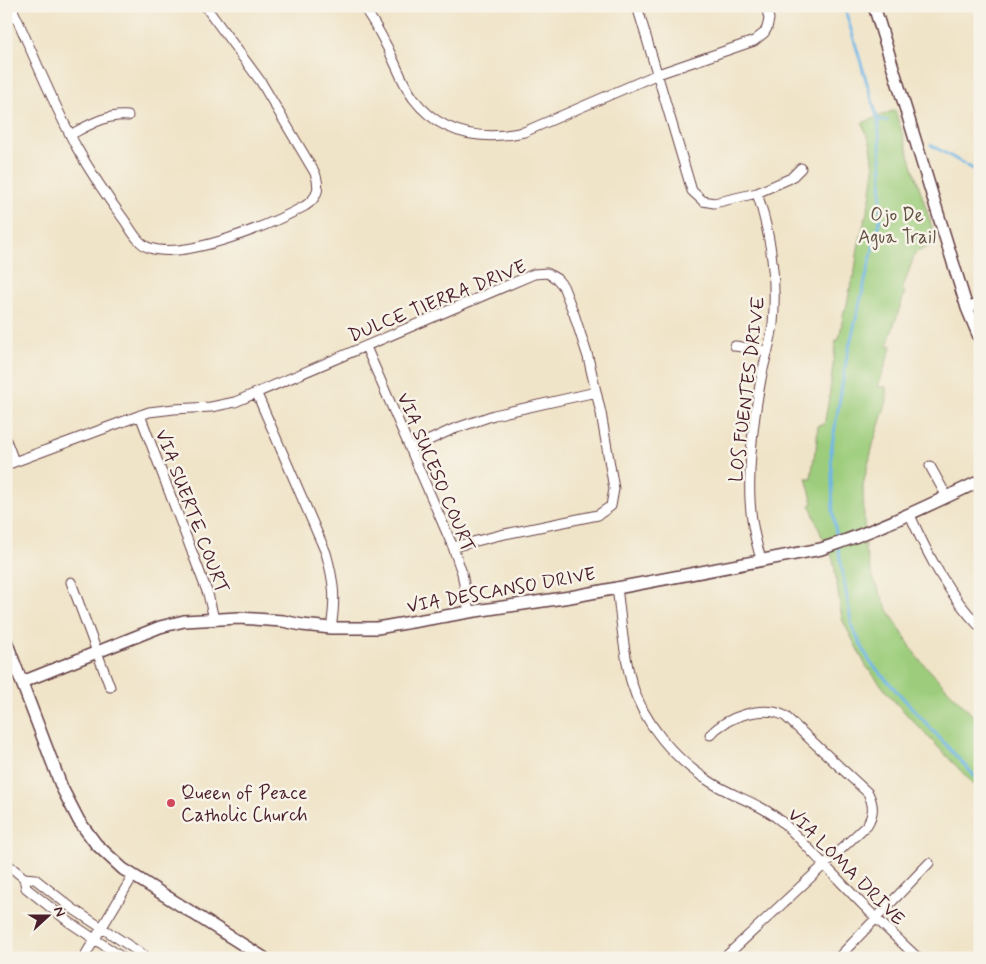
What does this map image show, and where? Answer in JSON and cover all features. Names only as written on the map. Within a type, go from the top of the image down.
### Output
[{"type":"street","points":[[11,6],[70,135],[103,191],[143,245],[159,250],[172,250],[238,236],[297,211],[311,202],[319,191],[314,173],[261,82],[205,6]]},
{"type":"street","points":[[363,6],[384,41],[412,97],[431,116],[445,125],[466,134],[489,137],[524,132],[658,74],[754,41],[767,28],[769,19],[766,6]]},
{"type":"street","points":[[637,6],[692,191],[703,201],[714,203],[757,193],[791,178],[801,168]]},
{"type":"street","points":[[874,6],[967,308],[980,339]]},
{"type":"street","points":[[70,135],[100,119],[128,116]]},
{"type":"street","name":"LOS FUENTES DRIVE","points":[[757,193],[766,218],[774,279],[773,325],[759,396],[750,486],[753,525],[761,560]]},
{"type":"street","name":"DULCE TIERRA DRIVE","points":[[10,463],[149,412],[211,407],[235,402],[534,274],[547,273],[552,275],[563,286],[588,357],[614,489],[611,506],[598,515],[500,535],[453,547]]},
{"type":"street","points":[[967,308],[980,303]]},
{"type":"street","points":[[735,346],[768,351]]},
{"type":"street","name":"VIA SUCESO COURT","points":[[366,347],[453,547],[462,573],[469,612]]},
{"type":"street","points":[[410,449],[451,430],[494,414],[596,392]]},
{"type":"street","points":[[257,394],[326,553],[335,591],[331,628]]},
{"type":"street","name":"VIA SUERTE COURT","points":[[140,415],[208,594],[214,619]]},
{"type":"street","points":[[6,440],[10,463]]},
{"type":"street","points":[[930,466],[947,496]]},
{"type":"street","name":"VIA DESCANSO DRIVE","points":[[22,682],[160,627],[184,621],[214,619],[275,620],[331,628],[378,628],[570,597],[821,549],[910,515],[980,481]]},
{"type":"street","points":[[910,515],[922,543],[941,576],[967,614],[980,627]]},
{"type":"street","points":[[71,582],[110,687]]},
{"type":"street","name":"VIA LOMA DRIVE","points":[[617,587],[632,681],[644,710],[659,735],[693,771],[724,790],[753,803],[780,820],[876,919],[918,958]]},
{"type":"street","points":[[6,641],[69,805],[96,844],[114,862],[133,876],[264,958]]},
{"type":"street","points":[[710,735],[717,728],[732,719],[764,711],[777,711],[785,716],[868,793],[872,807],[870,819],[866,825],[724,958]]},
{"type":"street","points":[[6,863],[24,878],[35,879],[73,909],[148,958]]},
{"type":"street","points":[[838,958],[930,863]]},
{"type":"street","points":[[76,958],[86,955],[133,876]]},
{"type":"street","points":[[24,878],[26,888],[47,906],[123,958]]},
{"type":"green space","name":"Ojo De Agua Trail","points":[[895,110],[937,243],[915,253],[902,291],[905,292],[887,346],[892,345],[878,387],[886,387],[887,401],[874,441],[863,485],[865,550],[874,580],[887,608],[917,657],[980,723],[980,791],[894,701],[866,666],[842,619],[833,559],[810,505],[813,503],[806,478],[811,478],[818,425],[824,425],[836,340],[839,340],[844,310],[846,309],[852,278],[854,278],[858,248],[870,199],[874,168],[871,145],[862,123]]},
{"type":"waterway","points":[[837,540],[833,513],[831,451],[847,356],[880,219],[882,173],[878,120],[844,6]]},
{"type":"waterway","points":[[877,119],[887,121]]},
{"type":"waterway","points":[[931,145],[980,173]]},
{"type":"waterway","points":[[838,546],[852,627],[870,662],[980,782]]},
{"type":"place","name":"Queen of Peace Catholic Church","points":[[171,803]]}]
